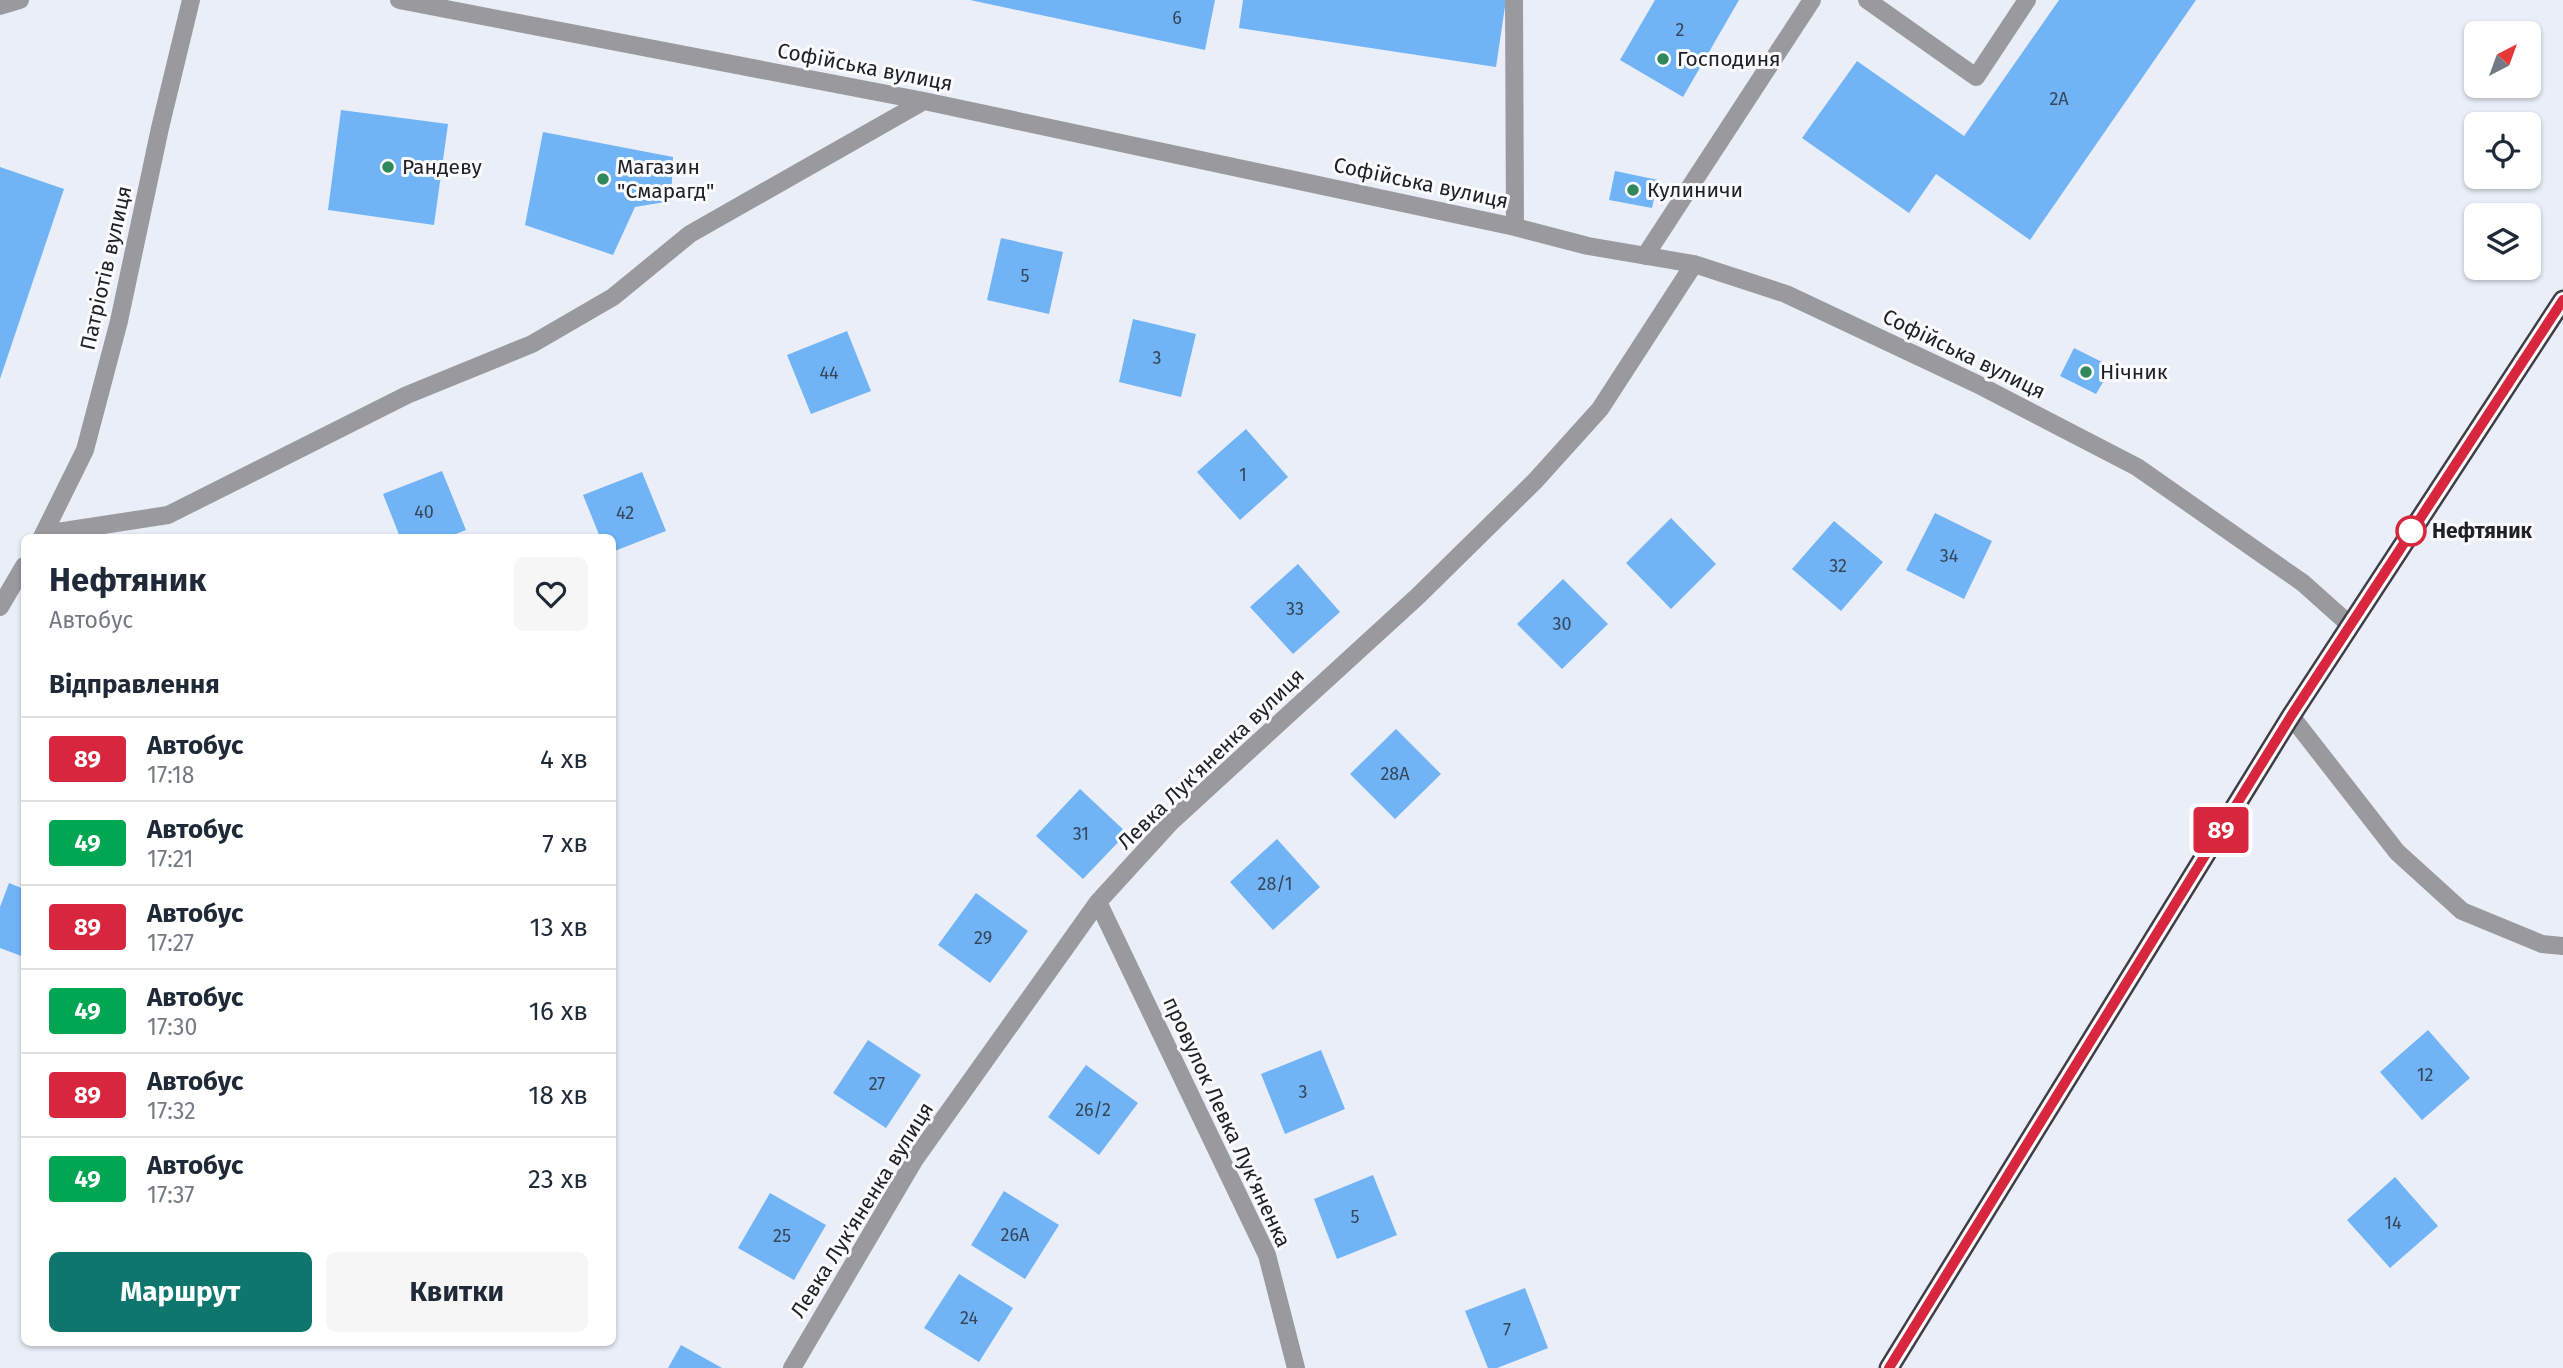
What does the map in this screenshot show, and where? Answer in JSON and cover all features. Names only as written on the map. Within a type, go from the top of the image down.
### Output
[{"type":"highway","points":[[1889,1368],[2291,716],[2563,300]]},
{"type":"street","points":[[0,6],[20,0]]},
{"type":"street","name":"Патріотів вулиця","points":[[44,534],[85,450],[119,321],[160,128],[191,0]]},
{"type":"street","name":"Софійська вулиця","points":[[399,0],[924,101],[1515,227],[1588,246],[1695,264],[1786,294],[1977,384],[2137,467],[2303,583],[2350,625]]},
{"type":"street","points":[[1514,0],[1515,227]]},
{"type":"street","points":[[1644,256],[1812,0]]},
{"type":"street","points":[[1867,0],[1976,77],[2027,0]]},
{"type":"street","points":[[56,534],[169,516],[407,395],[532,344],[613,297],[690,234],[924,101]]},
{"type":"street","name":"Левка Лук'яненка вулиця","points":[[792,1368],[915,1159],[1098,902],[1172,821],[1418,596],[1536,480],[1600,409],[1695,264]]},
{"type":"street","points":[[0,607],[21,571]]},
{"type":"street","points":[[2291,716],[2397,852],[2462,911],[2542,944],[2563,946]]},
{"type":"street","name":"провулок Левка Лук'яненка","points":[[1098,902],[1267,1255],[1296,1368]]},
{"type":"building","points":[[970,0],[1215,0],[1205,50]]},
{"type":"building","points":[[1243,0],[1506,0],[1496,67],[1239,28]]},
{"type":"building","points":[[1655,0],[1739,0],[1683,97],[1620,60]]},
{"type":"building","points":[[2059,0],[2196,0],[2030,240],[1936,174],[1909,213],[1802,138],[1857,61],[1964,136]]},
{"type":"building","name":"Рандеву","points":[[341,110],[448,124],[434,225],[328,210]]},
{"type":"building","name":"Магазин \"Смарагд\"","points":[[543,132],[673,157],[671,201],[635,207],[613,255],[525,225]]},
{"type":"building","points":[[0,167],[64,189],[0,379]]},
{"type":"building","name":"Кулиничи","points":[[1615,171],[1658,180],[1652,208],[1609,200]]},
{"type":"building","points":[[1001,238],[1063,252],[1049,314],[987,300]]},
{"type":"building","points":[[1133,319],[1196,334],[1181,397],[1119,382]]},
{"type":"building","points":[[847,331],[871,391],[811,414],[787,355]]},
{"type":"building","name":"Нічник","points":[[2074,348],[2112,367],[2096,394],[2060,376]]},
{"type":"building","points":[[1246,429],[1288,477],[1240,520],[1197,472]]},
{"type":"building","points":[[442,471],[466,530],[456,534],[399,534],[383,494]]},
{"type":"building","points":[[642,472],[666,531],[616,550],[616,534],[599,534],[583,495]]},
{"type":"building","points":[[1935,513],[1992,541],[1964,599],[1906,570]]},
{"type":"building","points":[[1671,518],[1716,564],[1671,609],[1626,563]]},
{"type":"building","points":[[1834,521],[1883,562],[1841,611],[1792,569]]},
{"type":"building","points":[[1298,564],[1340,612],[1293,654],[1250,607]]},
{"type":"building","points":[[1563,579],[1608,624],[1562,669],[1517,624]]},
{"type":"building","points":[[1396,729],[1441,774],[1395,819],[1350,774]]},
{"type":"building","points":[[1080,789],[1127,833],[1083,879],[1036,836]]},
{"type":"building","points":[[1277,839],[1320,887],[1273,930],[1230,882]]},
{"type":"building","points":[[9,883],[21,888],[21,956],[0,948],[0,907]]},
{"type":"building","points":[[976,893],[1028,931],[990,983],[938,945]]},
{"type":"building","points":[[2428,1030],[2470,1078],[2422,1120],[2380,1072]]},
{"type":"building","points":[[868,1040],[921,1075],[886,1128],[833,1093]]},
{"type":"building","points":[[1321,1050],[1345,1109],[1285,1134],[1261,1074]]},
{"type":"building","points":[[1086,1065],[1138,1103],[1099,1155],[1048,1117]]},
{"type":"building","points":[[1373,1175],[1397,1235],[1337,1259],[1314,1199]]},
{"type":"building","points":[[2395,1177],[2438,1226],[2390,1268],[2347,1220]]},
{"type":"building","points":[[1004,1191],[1059,1225],[1025,1279],[971,1245]]},
{"type":"building","points":[[770,1193],[826,1225],[794,1280],[738,1248]]},
{"type":"building","points":[[959,1274],[1013,1308],[979,1362],[924,1328]]},
{"type":"building","points":[[1525,1288],[1548,1348],[1497,1368],[1488,1368],[1465,1311]]},
{"type":"building","points":[[681,1345],[722,1368],[668,1368]]},
{"type":"bus line","name":"89","points":[[1889,1368],[2291,716],[2563,300]]},
{"type":"place","name":"Господиня","points":[[1663,59]]},
{"type":"place","name":"Рандеву","points":[[388,167]]},
{"type":"place","name":"Магазин \"Смарагд\"","points":[[603,179]]},
{"type":"place","name":"Кулиничи","points":[[1633,190]]},
{"type":"place","name":"Нічник","points":[[2086,372]]},
{"type":"place","name":"Нефтяник","points":[[2411,531]]}]
